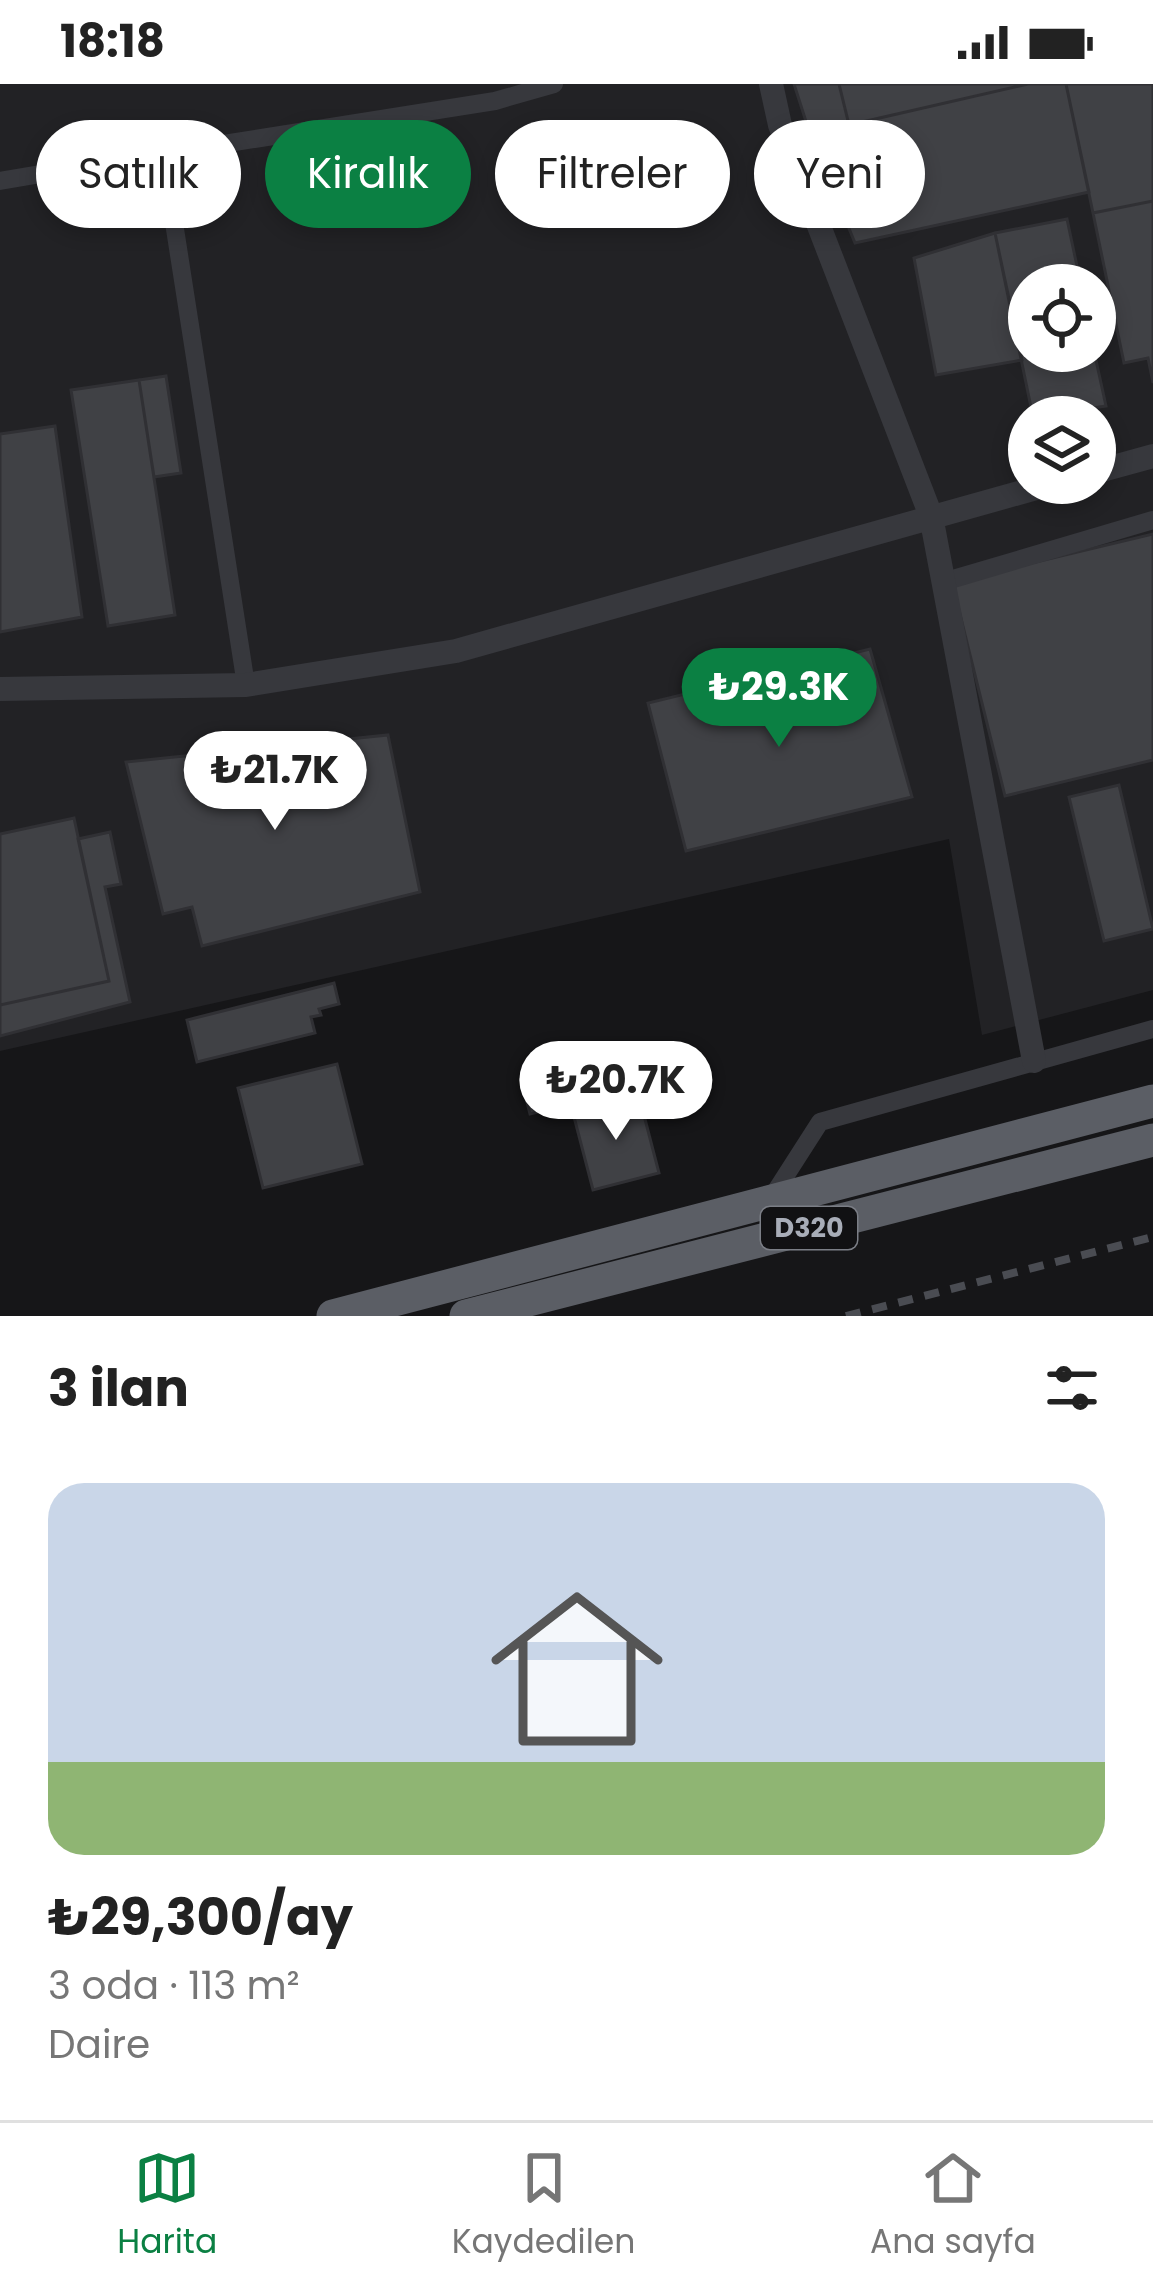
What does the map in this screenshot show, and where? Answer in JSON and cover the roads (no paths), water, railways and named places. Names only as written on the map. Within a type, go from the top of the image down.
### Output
[{"type":"highway","name":"D320","points":[[333,1316],[1153,1101]]},
{"type":"highway","name":"D320","points":[[466,1316],[1153,1140]]},
{"type":"street","points":[[241,141],[495,100],[554,84]]},
{"type":"street","points":[[771,84],[780,125],[932,516],[1034,1061]]},
{"type":"street","points":[[0,181],[36,175]]},
{"type":"street","points":[[175,228],[245,685]]},
{"type":"street","points":[[1116,466],[1153,456]]},
{"type":"street","points":[[0,689],[245,685],[456,651],[1008,495]]},
{"type":"street","points":[[943,582],[1153,520]]},
{"type":"street","points":[[769,1201],[820,1122],[1153,1029]]},
{"type":"railway","points":[[846,1316],[1153,1237]]}]
